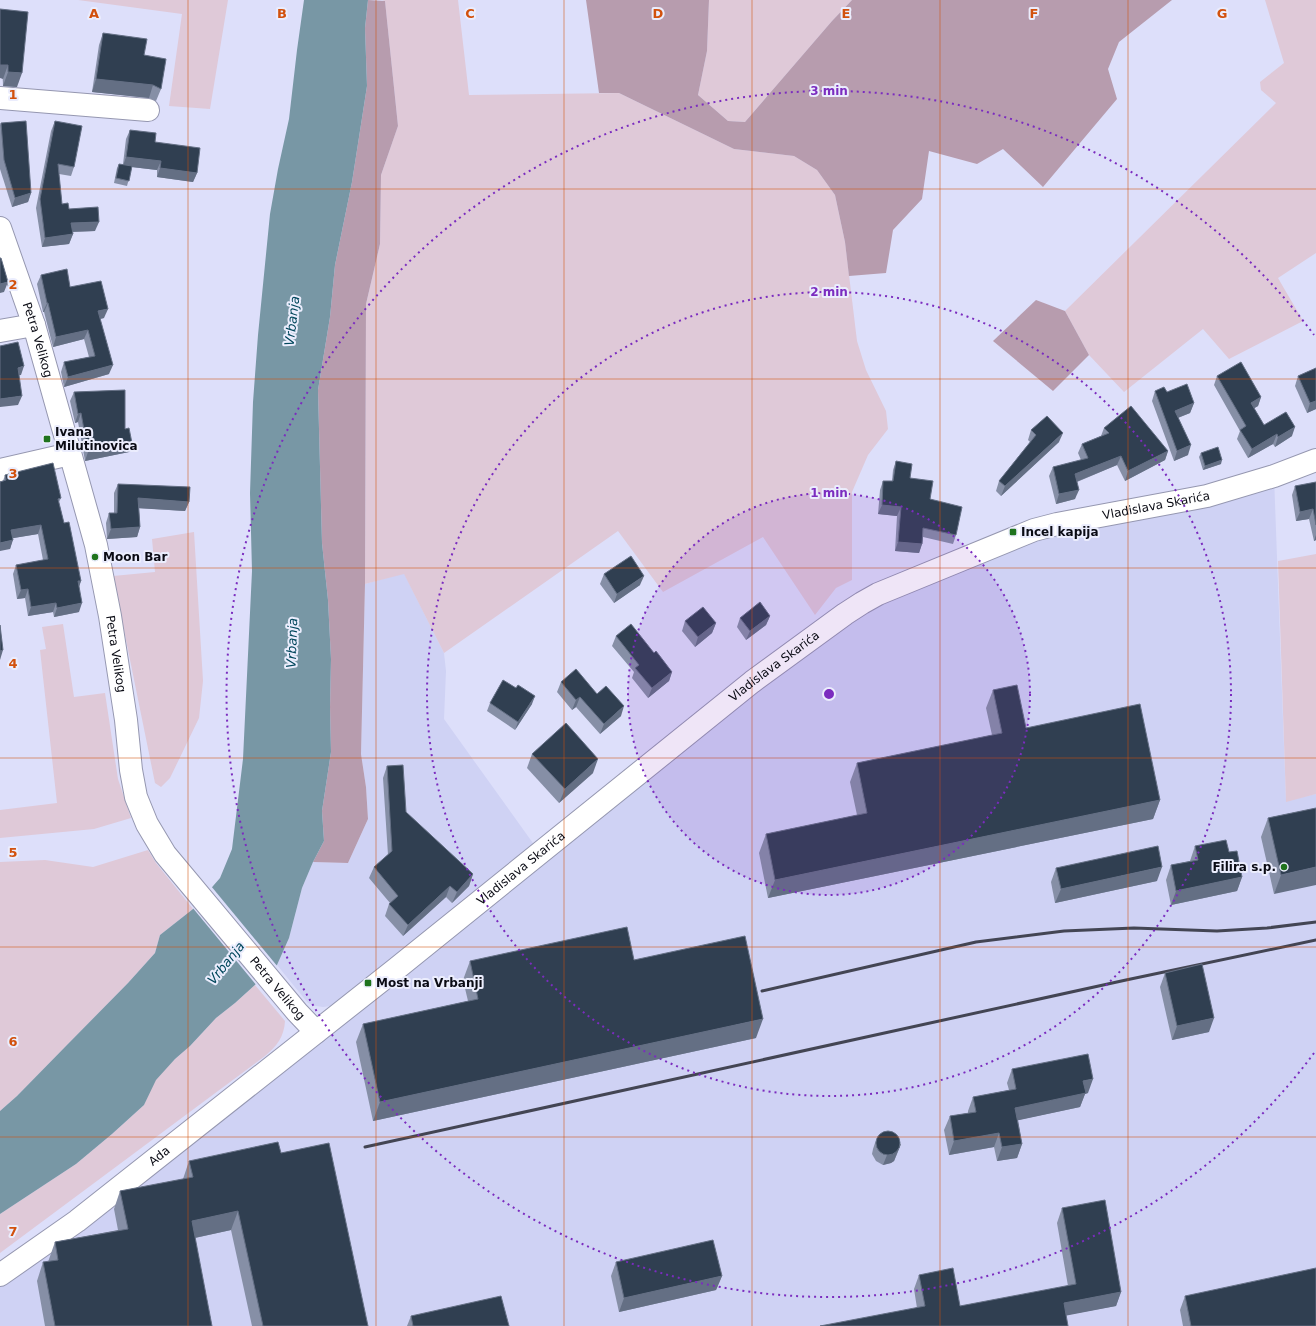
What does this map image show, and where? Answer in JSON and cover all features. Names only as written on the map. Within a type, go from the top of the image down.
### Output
[{"type":"street","points":[[0,98],[148,110]]},
{"type":"street","name":"Petra Velikog","points":[[0,228],[34,325],[96,545],[110,616],[136,797],[147,824],[165,854],[297,1012],[316,1032]]},
{"type":"street","points":[[0,331],[34,325]]},
{"type":"street","points":[[0,470],[70,454]]},
{"type":"street","name":"Vladislava Skarića","points":[[316,1032],[752,682],[862,603],[878,594],[1034,530],[1057,524],[1207,496],[1274,476],[1316,460]]},
{"type":"street","name":"Ada","points":[[0,1275],[77,1221],[316,1032]]},
{"type":"shaded area","points":[[78,0],[228,0],[210,109],[169,106],[182,14]]},
{"type":"shaded area","points":[[368,0],[385,1],[398,126],[381,175],[380,244],[366,304],[365,584],[361,754],[366,787],[368,819],[348,863],[313,862],[324,841],[322,811],[331,752],[331,659],[328,600],[322,543],[318,390],[330,317],[335,265],[352,182],[367,86],[365,28]]},
{"type":"shaded area","points":[[382,0],[458,0],[469,95],[619,93],[734,149],[794,156],[817,170],[835,195],[845,242],[857,341],[866,370],[886,411],[888,429],[868,455],[852,492],[852,580],[836,588],[815,615],[763,537],[663,592],[618,531],[444,653],[404,574],[365,584],[366,304],[380,244],[381,175],[398,126],[385,1]]},
{"type":"shaded area","points":[[586,0],[709,0],[707,51],[698,95],[728,121],[745,122],[852,0],[1172,0],[1119,42],[1108,69],[1117,99],[1043,187],[1003,149],[977,164],[929,151],[922,199],[893,230],[886,273],[849,276],[845,242],[835,195],[817,170],[794,156],[734,149],[619,93],[599,93]]},
{"type":"shaded area","points":[[709,0],[852,0],[745,122],[728,121],[698,95],[707,51]]},
{"type":"shaded area","points":[[1265,0],[1316,0],[1316,253],[1278,278],[1303,321],[1229,359],[1203,329],[1124,392],[1089,355],[1065,311],[1276,103],[1261,90],[1260,82],[1284,63]]},
{"type":"shaded area","points":[[1036,300],[1065,311],[1089,355],[1053,391],[993,341]]},
{"type":"shaded area","points":[[1274,476],[1286,801],[1316,794],[1316,1326],[0,1326],[0,1275],[845,614],[962,560]]},
{"type":"shaded area","points":[[194,532],[203,681],[199,718],[170,778],[161,787],[155,783],[113,576],[155,572],[152,539]]},
{"type":"shaded area","points":[[1316,554],[1316,794],[1286,802],[1278,561]]},
{"type":"shaded area","points":[[404,573],[444,653],[446,671],[444,719],[535,846],[338,1002],[331,1006],[316,1006],[308,1003],[277,965],[289,938],[302,888],[313,862],[348,863],[368,819],[366,787],[361,754],[365,584]]},
{"type":"shaded area","points":[[63,624],[74,697],[105,693],[118,779],[131,818],[94,829],[0,838],[0,810],[57,803],[40,650],[46,649],[42,627]]},
{"type":"shaded area","points":[[148,850],[156,863],[193,909],[160,935],[155,953],[128,983],[17,1096],[0,1111],[0,862],[45,860],[93,867]]},
{"type":"shaded area","points":[[255,985],[285,1021],[283,1032],[273,1049],[0,1253],[0,1214],[76,1164],[112,1134],[144,1105],[155,1080],[175,1059],[190,1046],[216,1018]]},
{"type":"water","name":"Vrbanja","points":[[304,0],[368,0],[365,28],[367,86],[352,182],[335,265],[330,317],[318,390],[322,543],[328,600],[331,659],[331,752],[322,811],[324,841],[302,888],[289,938],[277,965],[216,1018],[190,1046],[175,1059],[156,1080],[144,1105],[112,1134],[76,1164],[0,1214],[0,1111],[17,1096],[128,983],[155,953],[160,935],[193,909],[220,878],[232,849],[243,759],[252,571],[250,493],[253,402],[258,335],[270,214],[289,119]]},
{"type":"pier","points":[[211,886],[278,967],[257,986],[192,907]]},
{"type":"building","points":[[0,9],[28,12],[22,73],[8,72],[8,65],[0,65]]},
{"type":"building","points":[[103,33],[147,39],[144,55],[166,59],[161,89],[153,85],[96,79]]},
{"type":"building","points":[[26,121],[31,193],[15,198],[4,160],[1,123]]},
{"type":"building","points":[[55,121],[82,126],[74,167],[58,164],[62,204],[68,203],[69,209],[98,207],[99,222],[71,223],[73,234],[45,238],[40,199]]},
{"type":"building","points":[[130,130],[156,133],[155,142],[200,148],[197,173],[160,168],[161,161],[126,157]]},
{"type":"building","points":[[119,164],[132,166],[129,181],[116,178]]},
{"type":"building","points":[[0,258],[8,282],[0,284]]},
{"type":"building","points":[[67,269],[70,287],[101,281],[108,309],[98,311],[113,365],[68,377],[64,362],[95,356],[88,330],[56,337],[41,275]]},
{"type":"building","points":[[18,342],[24,366],[18,368],[22,396],[0,399],[0,346]]},
{"type":"building","points":[[1241,362],[1261,397],[1251,403],[1264,425],[1286,412],[1295,427],[1278,437],[1277,434],[1252,449],[1240,430],[1246,426],[1217,376]]},
{"type":"building","points":[[1316,368],[1316,401],[1310,403],[1298,376]]},
{"type":"building","points":[[1187,384],[1194,403],[1175,411],[1191,445],[1177,451],[1155,391],[1164,387],[1167,392]]},
{"type":"building","points":[[125,390],[125,429],[129,428],[132,443],[88,452],[81,413],[78,414],[74,392]]},
{"type":"building","points":[[1131,406],[1168,451],[1128,471],[1121,456],[1075,474],[1079,490],[1059,494],[1053,467],[1088,458],[1082,444],[1109,433],[1104,428]]},
{"type":"building","points":[[1047,416],[1063,433],[1005,486],[999,481],[1036,435],[1031,430]]},
{"type":"building","points":[[1218,447],[1222,460],[1205,466],[1201,453]]},
{"type":"building","points":[[896,461],[912,464],[910,478],[933,481],[930,499],[962,507],[956,535],[923,528],[922,544],[898,542],[901,507],[882,505],[883,481],[893,481]]},
{"type":"building","points":[[53,463],[61,498],[58,499],[64,523],[69,522],[81,581],[78,581],[82,603],[57,608],[56,603],[31,607],[28,589],[21,590],[16,565],[48,559],[41,525],[11,530],[13,540],[0,543],[0,482],[6,480],[5,475]]},
{"type":"building","points":[[1316,482],[1316,525],[1313,509],[1300,512],[1295,486]]},
{"type":"building","points":[[118,484],[190,487],[189,502],[138,498],[140,527],[111,529],[109,513],[117,513]]},
{"type":"building","points":[[631,556],[644,576],[617,594],[604,574]]},
{"type":"building","points":[[760,602],[770,616],[750,631],[740,618]]},
{"type":"building","points":[[703,607],[716,623],[698,637],[685,621]]},
{"type":"building","points":[[631,624],[654,653],[656,651],[672,672],[652,688],[635,668],[639,665],[616,636]]},
{"type":"building","points":[[0,625],[3,650],[0,651]]},
{"type":"building","points":[[576,669],[597,694],[606,686],[624,706],[604,724],[580,697],[576,700],[561,682]]},
{"type":"building","points":[[503,680],[516,688],[518,685],[535,696],[518,722],[490,703]]},
{"type":"building","points":[[1017,685],[1026,728],[1140,704],[1160,800],[775,880],[766,834],[867,813],[857,763],[1002,733],[993,690]]},
{"type":"building","points":[[566,723],[598,759],[565,789],[532,754]]},
{"type":"building","points":[[403,765],[406,812],[473,874],[457,892],[450,886],[408,925],[389,904],[398,896],[374,867],[392,851],[387,766]]},
{"type":"building","points":[[1316,808],[1316,867],[1281,875],[1268,818]]},
{"type":"building","points":[[1226,840],[1229,852],[1237,851],[1242,877],[1176,891],[1171,865],[1198,860],[1195,846]]},
{"type":"building","points":[[1158,846],[1162,867],[1061,889],[1056,868]]},
{"type":"building","points":[[627,927],[634,960],[745,936],[763,1019],[380,1102],[363,1024],[478,999],[470,961]]},
{"type":"building","points":[[1202,964],[1214,1018],[1177,1026],[1165,973]]},
{"type":"building","points":[[1088,1054],[1093,1079],[1083,1081],[1086,1093],[1015,1108],[1022,1144],[1002,1147],[999,1133],[954,1141],[950,1116],[976,1112],[973,1097],[1016,1089],[1012,1069]]},
{"type":"building","points":[[888,1131],[897,1134],[900,1143],[897,1152],[888,1155],[879,1152],[876,1143],[879,1134]]},
{"type":"building","points":[[278,1142],[281,1153],[329,1143],[368,1326],[263,1326],[238,1211],[192,1221],[212,1326],[55,1326],[43,1262],[58,1260],[55,1242],[128,1229],[120,1191],[193,1177],[189,1161]]},
{"type":"building","points":[[1105,1200],[1121,1292],[1064,1303],[1068,1326],[820,1326],[925,1306],[919,1275],[953,1268],[960,1306],[1076,1284],[1062,1208]]},
{"type":"building","points":[[713,1240],[722,1276],[624,1298],[616,1262]]},
{"type":"building","points":[[1316,1268],[1316,1326],[1191,1326],[1185,1296]]},
{"type":"building","points":[[501,1296],[509,1326],[413,1326],[411,1316]]},
{"type":"railway","points":[[762,991],[976,942],[1064,931],[1134,928],[1217,931],[1267,928],[1316,922]]},
{"type":"railway","points":[[365,1147],[1126,980],[1316,940]]},
{"type":"place","name":"Ivana Milutinovica","points":[[47,439]]},
{"type":"place","name":"Incel kapija","points":[[1013,532]]},
{"type":"place","name":"Moon Bar","points":[[95,557]]},
{"type":"place","name":"Filira s.p.","points":[[1284,867]]},
{"type":"place","name":"Most na Vrbanji","points":[[368,983]]}]
